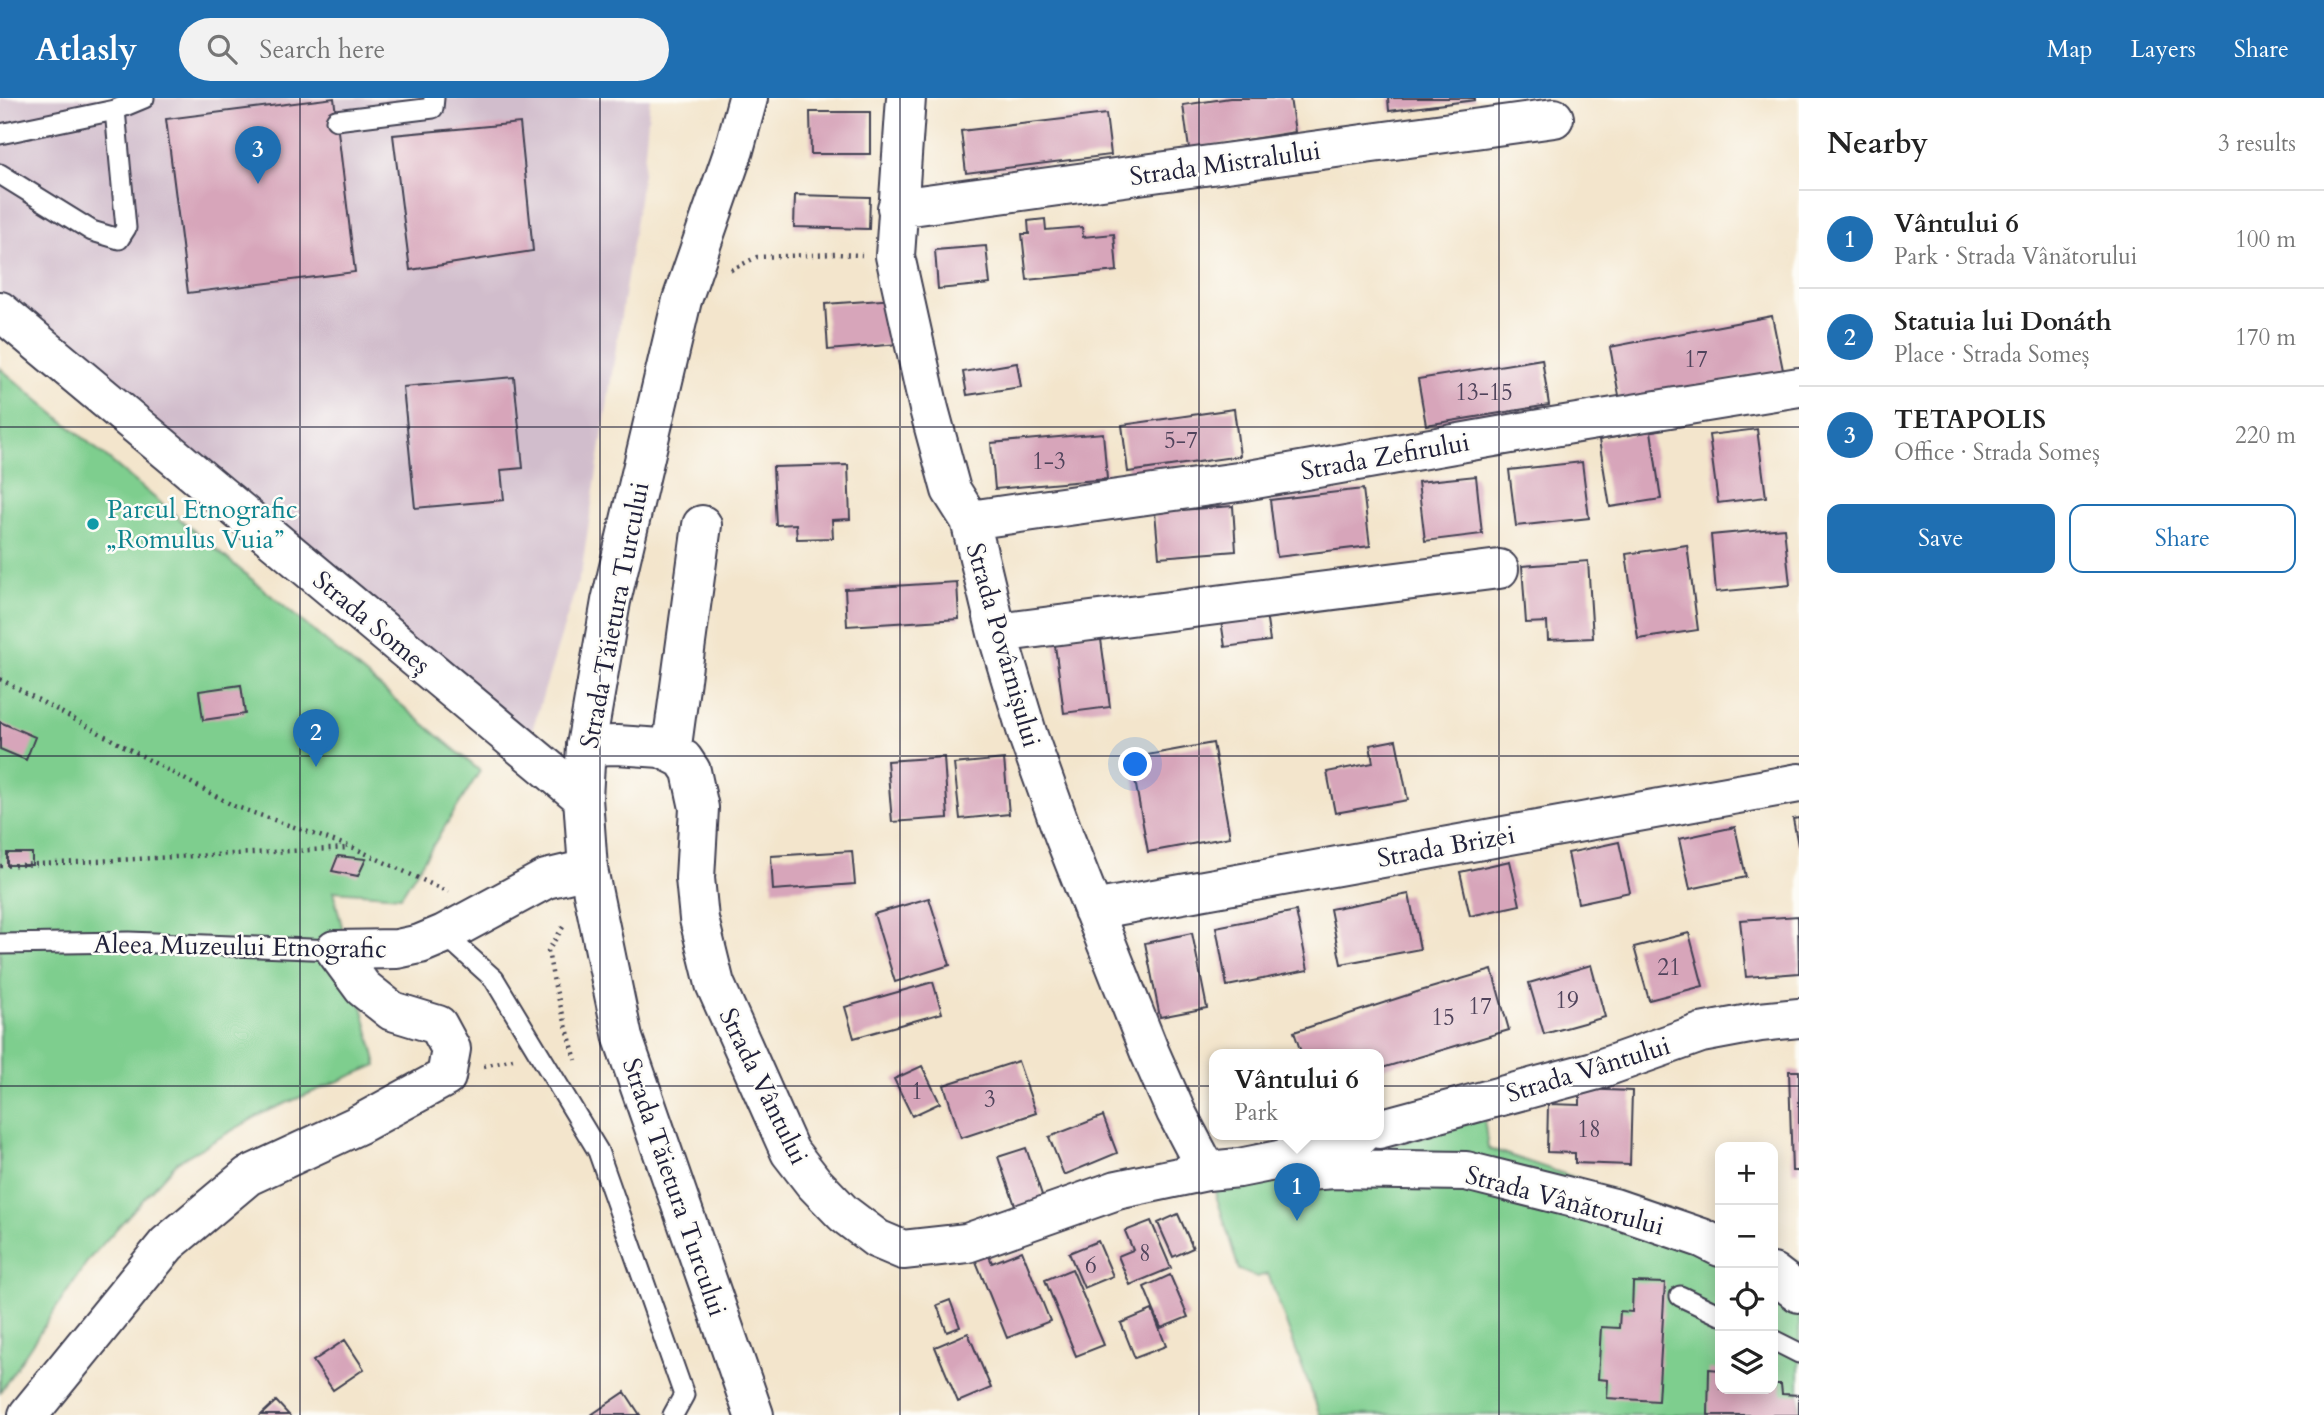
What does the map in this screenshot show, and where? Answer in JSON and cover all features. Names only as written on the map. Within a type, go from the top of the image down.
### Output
[{"type":"street","name":"Strada Tăietura Turcului","points":[[748,98],[734,150],[682,300],[611,601],[586,746],[583,798],[588,869],[623,1038],[754,1415]]},
{"type":"street","name":"Strada Povârnișului","points":[[906,98],[895,256],[929,409],[951,490],[970,520],[997,633],[1028,736],[1093,910],[1171,1100],[1223,1169]]},
{"type":"street","name":"Strada Mistralului","points":[[897,208],[1554,118]]},
{"type":"street","name":"Strada Someș","points":[[0,310],[583,798]]},
{"type":"street","name":"Strada Zefirului","points":[[970,520],[1238,482],[1799,387]]},
{"type":"street","points":[[586,746],[661,748],[671,753],[702,525]]},
{"type":"street","points":[[997,633],[1499,569]]},
{"type":"street","name":"Strada Vântului","points":[[671,753],[683,759],[691,771],[699,808],[695,878],[699,919],[715,984],[790,1152],[814,1183],[855,1223],[877,1240],[904,1250],[967,1243],[1117,1190],[1315,1150],[1345,1140]]},
{"type":"street","name":"Strada Brizei","points":[[1093,910],[1799,783]]},
{"type":"street","name":"Aleea Muzeului Etnografic","points":[[335,950],[397,948],[421,944],[546,879],[588,869]]},
{"type":"street","points":[[28,1415],[167,1244],[248,1176],[358,1125],[446,1077],[451,1049],[438,1025],[392,1011],[363,988],[335,950]]},
{"type":"street","name":"Strada Vântului","points":[[1384,1128],[1594,1071],[1701,1033],[1760,1021],[1799,1018]]},
{"type":"street","name":"Strada Vânătorului","points":[[1223,1169],[1257,1173],[1335,1169],[1466,1171],[1614,1208],[1715,1244]]},
{"type":"street","points":[[1778,1277],[1799,1293]]},
{"type":"lane","points":[[0,134],[116,110],[144,98]]},
{"type":"lane","points":[[336,120],[433,108],[434,98]]},
{"type":"lane","points":[[0,174],[92,231],[119,239],[125,228],[116,110]]},
{"type":"lane","points":[[444,934],[494,979],[598,1151],[684,1395],[673,1415]]},
{"type":"lane","name":"Aleea Muzeului Etnografic","points":[[0,944],[129,942],[335,950]]},
{"type":"lane","points":[[1679,1296],[1715,1313]]},
{"type":"lane","points":[[1778,1342],[1799,1353]]},
{"type":"path","points":[[682,300],[723,274],[757,257],[836,254],[895,256]]},
{"type":"path","points":[[0,679],[234,806],[354,848],[487,910]]},
{"type":"path","points":[[0,866],[354,848]]},
{"type":"path","points":[[554,983],[548,951],[570,917]]},
{"type":"path","points":[[446,1077],[537,1052]]},
{"type":"shaded area","points":[[0,98],[650,98],[643,173],[582,568],[530,737],[0,324]]},
{"type":"green space","points":[[0,368],[480,771],[401,896],[333,891],[377,1065],[263,1113],[177,1162],[89,1259],[0,1392]]},
{"type":"green space","points":[[1484,1118],[1488,1148],[1715,1225],[1715,1394],[1778,1394],[1778,1250],[1799,1262],[1799,1415],[1320,1415],[1268,1274],[1256,1277],[1239,1270],[1212,1182],[1284,1178]]},
{"type":"building","points":[[334,98],[355,272],[188,293],[166,119]]},
{"type":"building","points":[[1230,98],[1290,98],[1295,132],[1189,149],[1183,105]]},
{"type":"building","points":[[1388,98],[1475,98],[1475,100],[1389,111]]},
{"type":"building","points":[[810,112],[870,112],[870,154],[811,154]]},
{"type":"building","points":[[1106,114],[1111,155],[966,173],[961,131]]},
{"type":"building","points":[[520,123],[533,251],[410,270],[393,135]]},
{"type":"building","points":[[795,195],[870,197],[869,229],[794,227]]},
{"type":"building","points":[[1045,219],[1046,230],[1082,227],[1083,237],[1114,234],[1117,271],[1027,280],[1022,234],[1029,234],[1028,221]]},
{"type":"building","points":[[986,246],[990,284],[938,289],[935,250]]},
{"type":"building","points":[[896,299],[899,344],[828,350],[825,304]]},
{"type":"building","points":[[1772,316],[1783,370],[1620,401],[1610,347]]},
{"type":"building","points":[[1542,359],[1549,405],[1426,425],[1418,379]]},
{"type":"building","points":[[1017,363],[1021,387],[967,395],[963,372]]},
{"type":"building","points":[[514,377],[523,468],[501,470],[504,500],[415,508],[403,387]]},
{"type":"building","points":[[1234,409],[1240,456],[1128,472],[1122,425]]},
{"type":"building","points":[[1757,429],[1766,497],[1718,503],[1709,435]]},
{"type":"building","points":[[1651,431],[1661,499],[1610,507],[1599,440]]},
{"type":"building","points":[[1103,433],[1107,479],[995,489],[991,443]]},
{"type":"building","points":[[1582,462],[1589,518],[1516,526],[1509,470]]},
{"type":"building","points":[[848,465],[850,519],[832,520],[833,538],[797,539],[796,524],[776,525],[773,467]]},
{"type":"building","points":[[1476,476],[1482,534],[1425,541],[1418,482]]},
{"type":"building","points":[[1363,489],[1370,546],[1277,557],[1270,500]]},
{"type":"building","points":[[1233,506],[1236,551],[1159,557],[1155,512]]},
{"type":"building","points":[[1784,528],[1790,585],[1716,592],[1711,535]]},
{"type":"building","points":[[1687,545],[1698,630],[1638,639],[1626,554]]},
{"type":"building","points":[[1588,561],[1593,638],[1548,640],[1547,622],[1526,623],[1522,566]]},
{"type":"building","points":[[957,582],[959,619],[847,626],[845,589]]},
{"type":"building","points":[[1265,607],[1270,641],[1225,647],[1220,614]]},
{"type":"building","points":[[1100,632],[1110,707],[1064,713],[1054,638]]},
{"type":"building","points":[[241,685],[245,714],[203,720],[199,691]]},
{"type":"building","points":[[0,722],[35,737],[26,760],[0,749]]},
{"type":"building","points":[[1396,740],[1408,800],[1335,813],[1327,772],[1373,763],[1370,745]]},
{"type":"building","points":[[1213,743],[1230,837],[1148,852],[1131,758]]},
{"type":"building","points":[[944,757],[948,818],[892,822],[887,761]]},
{"type":"building","points":[[1004,759],[1009,814],[960,819],[954,764]]},
{"type":"building","points":[[1799,818],[1799,845],[1798,845],[1793,819]]},
{"type":"building","points":[[1735,827],[1746,877],[1690,889],[1679,839]]},
{"type":"building","points":[[1619,842],[1630,892],[1578,903],[1568,853]]},
{"type":"building","points":[[852,851],[855,884],[773,890],[771,856]]},
{"type":"building","points":[[7,853],[32,853],[32,865],[7,865]]},
{"type":"building","points":[[338,856],[366,859],[358,876],[332,871]]},
{"type":"building","points":[[1510,861],[1520,905],[1470,916],[1460,872]]},
{"type":"building","points":[[1409,894],[1420,949],[1341,964],[1330,909]]},
{"type":"building","points":[[929,898],[950,965],[895,982],[874,914]]},
{"type":"building","points":[[1296,911],[1308,970],[1227,986],[1216,927]]},
{"type":"building","points":[[1798,916],[1799,973],[1746,977],[1740,920]]},
{"type":"building","points":[[1192,933],[1207,1008],[1160,1017],[1145,943]]},
{"type":"building","points":[[1689,933],[1703,986],[1649,1000],[1634,947]]},
{"type":"building","points":[[1591,965],[1605,1017],[1544,1034],[1529,983]]},
{"type":"building","points":[[1492,970],[1509,1030],[1384,1068],[1384,1049],[1300,1049],[1294,1032]]},
{"type":"building","points":[[933,982],[942,1013],[854,1038],[845,1007]]},
{"type":"building","points":[[1018,1061],[1036,1113],[961,1138],[944,1085]]},
{"type":"building","points":[[922,1066],[940,1103],[912,1116],[894,1079]]},
{"type":"building","points":[[1789,1071],[1799,1071],[1799,1171],[1792,1171]]},
{"type":"building","points":[[1580,1089],[1632,1091],[1630,1165],[1575,1163],[1575,1153],[1547,1152],[1548,1104],[1580,1105]]},
{"type":"building","points":[[1103,1116],[1117,1153],[1064,1175],[1049,1137]]},
{"type":"building","points":[[1026,1148],[1043,1198],[1016,1208],[998,1157]]},
{"type":"building","points":[[1178,1214],[1193,1248],[1173,1257],[1158,1223]]},
{"type":"building","points":[[1151,1221],[1171,1268],[1130,1285],[1118,1256],[1133,1250],[1125,1231]]},
{"type":"building","points":[[1098,1241],[1113,1276],[1084,1288],[1069,1253]]},
{"type":"building","points":[[986,1249],[992,1263],[1022,1251],[1050,1321],[1007,1338],[973,1254]]},
{"type":"building","points":[[1072,1269],[1104,1345],[1076,1356],[1045,1280]]},
{"type":"building","points":[[1170,1275],[1188,1317],[1161,1328],[1144,1287]]},
{"type":"building","points":[[1633,1282],[1665,1283],[1658,1401],[1607,1398],[1608,1380],[1598,1379],[1601,1327],[1619,1328],[1620,1311],[1632,1312]]},
{"type":"building","points":[[950,1300],[960,1327],[947,1332],[937,1305]]},
{"type":"building","points":[[1152,1310],[1166,1346],[1135,1358],[1121,1323]]},
{"type":"building","points":[[968,1333],[991,1388],[958,1402],[935,1347]]},
{"type":"building","points":[[345,1340],[364,1369],[333,1390],[313,1361]]},
{"type":"building","points":[[1709,1369],[1715,1370],[1715,1394],[1778,1394],[1778,1384],[1781,1384],[1782,1394],[1799,1395],[1799,1415],[1708,1415]]},
{"type":"building","points":[[625,1392],[640,1415],[591,1415]]},
{"type":"building","points":[[276,1401],[289,1415],[261,1415]]},
{"type":"place","name":"TETAPOLIS","points":[[258,184]]},
{"type":"place","name":"Parcul Etnografic „Romulus Vuia”","points":[[93,524]]},
{"type":"place","name":"Statuia lui Donáth","points":[[316,767]]},
{"type":"place","name":"Vântului 6","points":[[1297,1221]]}]
